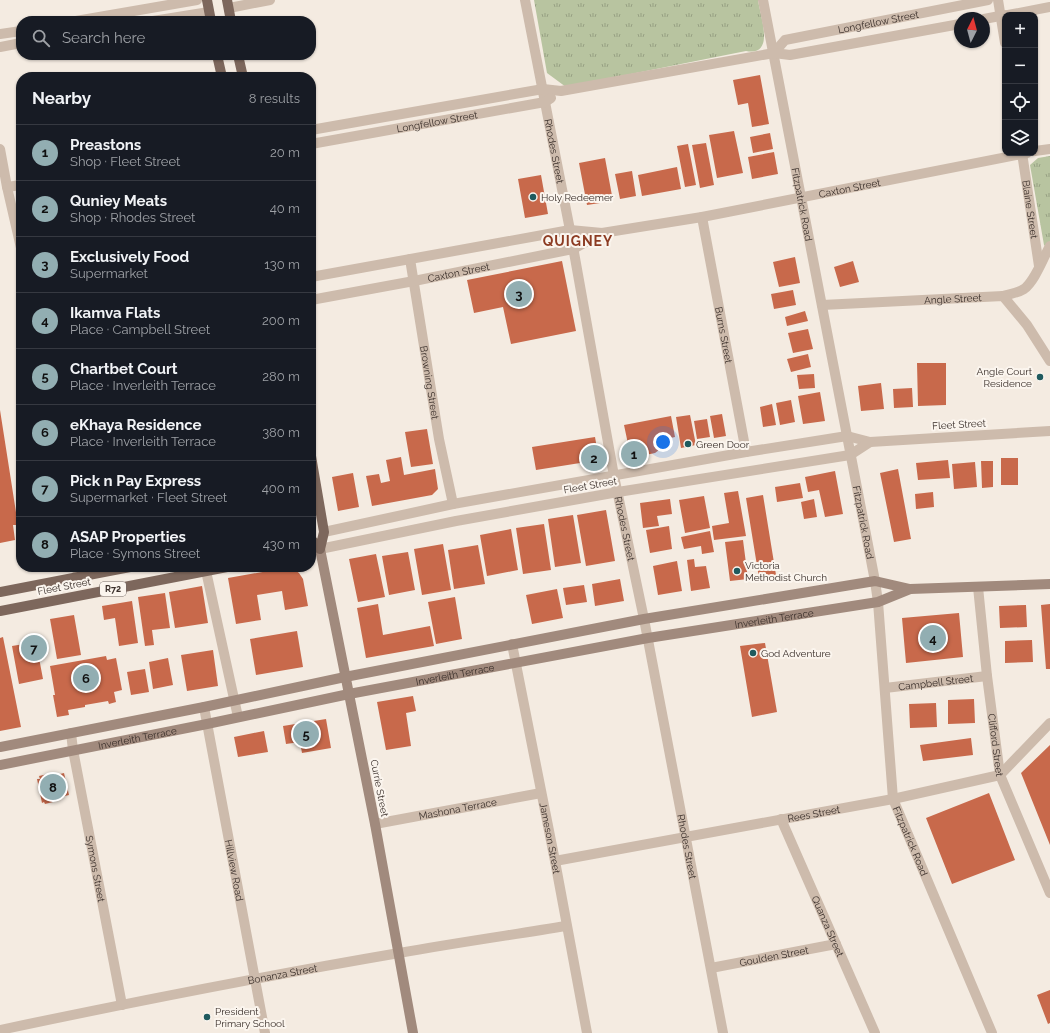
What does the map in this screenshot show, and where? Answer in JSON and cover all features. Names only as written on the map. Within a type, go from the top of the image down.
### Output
[{"type":"main road","points":[[206,0],[210,16]]},
{"type":"main road","points":[[228,4],[230,16]]},
{"type":"main road","points":[[218,60],[221,72]]},
{"type":"main road","points":[[239,60],[242,72]]},
{"type":"main road","name":"Currie Street","points":[[316,485],[324,532],[316,549]]},
{"type":"main road","name":"Fleet Street","points":[[316,533],[324,532]]},
{"type":"main road","name":"Fleet Street","points":[[2,592],[78,572]]},
{"type":"main road","name":"Fleet Street","points":[[3,610],[201,572]]},
{"type":"main road","points":[[2,592],[3,610]]},
{"type":"street","points":[[105,16],[197,0]]},
{"type":"street","points":[[228,4],[270,0]]},
{"type":"street","name":"Rhodes Street","points":[[525,0],[570,230],[614,476],[648,638],[723,1033]]},
{"type":"street","name":"Fitzpatrick Road","points":[[763,0],[875,581],[878,602],[893,799],[992,1033]]},
{"type":"street","name":"Longfellow Street","points":[[774,53],[785,40],[988,0]]},
{"type":"street","points":[[998,0],[1002,12]]},
{"type":"street","points":[[1024,12],[1050,7]]},
{"type":"street","points":[[990,18],[1002,16]]},
{"type":"street","name":"Longfellow Street","points":[[316,129],[543,89],[561,91],[774,53],[790,55],[954,25]]},
{"type":"street","points":[[0,34],[16,32]]},
{"type":"street","points":[[0,47],[16,44]]},
{"type":"street","name":"Longfellow Street","points":[[316,143],[545,102],[561,91]]},
{"type":"street","points":[[0,149],[16,227]]},
{"type":"street","points":[[1038,151],[1050,149]]},
{"type":"street","name":"Caxton Street","points":[[316,276],[570,230],[602,233],[702,217],[1009,156]]},
{"type":"street","name":"Blaine Street","points":[[1024,156],[1039,266]]},
{"type":"street","points":[[7,187],[16,186]]},
{"type":"street","points":[[10,202],[16,201]]},
{"type":"street","name":"Burns Street","points":[[702,217],[746,452]]},
{"type":"street","name":"Caxton Street","points":[[316,299],[573,249],[602,233]]},
{"type":"street","name":"Blaine Street","points":[[1003,296],[1023,289],[1034,278],[1050,246]]},
{"type":"street","name":"Browning Street","points":[[410,260],[439,440],[453,504]]},
{"type":"street","points":[[1003,296],[1027,325],[1050,362]]},
{"type":"street","name":"Angle Street","points":[[822,305],[1003,296]]},
{"type":"street","name":"Fleet Street","points":[[324,532],[453,504],[746,452],[847,436],[870,442],[1050,431]]},
{"type":"street","name":"Fleet Street","points":[[316,549],[456,521],[618,492],[850,455],[870,442]]},
{"type":"street","name":"Currie Street","points":[[316,549],[349,694],[375,824],[413,1033]]},
{"type":"street","points":[[206,572],[238,717]]},
{"type":"street","name":"Inverleith Terrace","points":[[0,747],[512,644],[644,619],[875,581],[910,589],[1050,584]]},
{"type":"street","name":"Clifford Street","points":[[978,587],[987,676],[1000,775],[1050,893]]},
{"type":"street","name":"Inverleith Terrace","points":[[0,765],[515,662],[648,638],[878,602],[910,589]]},
{"type":"street","name":"Jameson Street","points":[[512,644],[587,1033]]},
{"type":"street","name":"Campbell Street","points":[[885,688],[987,676]]},
{"type":"street","name":"Hillview Road","points":[[204,707],[265,1033]]},
{"type":"street","points":[[1000,775],[1050,723]]},
{"type":"street","name":"Symons Street","points":[[71,733],[122,1005]]},
{"type":"street","name":"Rees Street","points":[[555,861],[893,799],[1000,775]]},
{"type":"street","name":"Mashona Terrace","points":[[375,824],[541,793]]},
{"type":"street","name":"Quanza Street","points":[[781,819],[875,1033]]},
{"type":"street","name":"Bonanza Street","points":[[0,1030],[254,979],[399,953],[566,926]]},
{"type":"street","name":"Goulden Street","points":[[711,968],[836,944]]},
{"type":"green space","points":[[534,0],[758,0],[763,24],[764,41],[761,48],[755,51],[746,51],[566,87],[547,73]]},
{"type":"green space","points":[[1050,156],[1050,241],[1047,248],[1044,245],[1030,165],[1038,158]]},
{"type":"building","points":[[760,75],[769,124],[752,127],[748,103],[738,105],[733,80]]},
{"type":"building","points":[[734,131],[743,173],[717,178],[709,135]]},
{"type":"building","points":[[770,133],[773,149],[753,153],[750,137]]},
{"type":"building","points":[[706,143],[714,185],[700,188],[692,145]]},
{"type":"building","points":[[688,144],[696,185],[685,187],[677,146]]},
{"type":"building","points":[[774,152],[778,174],[752,179],[748,157]]},
{"type":"building","points":[[605,158],[613,201],[587,205],[579,163]]},
{"type":"building","points":[[677,167],[681,189],[642,196],[638,175]]},
{"type":"building","points":[[632,171],[636,196],[620,199],[615,174]]},
{"type":"building","name":"Holy Redeemer","points":[[541,175],[548,214],[525,218],[518,179]]},
{"type":"building","points":[[795,257],[800,283],[779,287],[773,262]]},
{"type":"building","points":[[562,261],[576,331],[511,344],[503,307],[474,313],[467,280]]},
{"type":"building","points":[[853,261],[859,282],[840,287],[834,267]]},
{"type":"building","points":[[793,290],[796,305],[774,309],[771,294]]},
{"type":"building","points":[[805,311],[808,321],[787,326],[785,317]]},
{"type":"building","points":[[808,329],[813,349],[793,353],[788,333]]},
{"type":"building","points":[[808,354],[811,367],[791,372],[787,359]]},
{"type":"building","points":[[917,363],[946,363],[946,405],[918,406]]},
{"type":"building","points":[[814,374],[815,388],[799,389],[797,375]]},
{"type":"building","points":[[881,383],[884,409],[861,411],[858,386]]},
{"type":"building","points":[[912,388],[913,407],[894,408],[893,389]]},
{"type":"building","points":[[820,392],[825,421],[803,424],[798,396]]},
{"type":"building","points":[[791,400],[795,422],[780,425],[776,403]]},
{"type":"building","points":[[772,404],[776,425],[763,427],[760,407]]},
{"type":"building","points":[[0,410],[16,512],[16,525],[13,525],[15,540],[0,543]]},
{"type":"building","points":[[722,414],[726,436],[714,438],[710,416]]},
{"type":"building","points":[[690,415],[696,445],[681,448],[676,417]]},
{"type":"building","points":[[671,416],[675,437],[657,441],[659,450],[655,453],[631,458],[624,425]]},
{"type":"building","points":[[707,419],[710,437],[697,439],[694,421]]},
{"type":"building","points":[[427,429],[433,464],[411,467],[405,432]]},
{"type":"building","points":[[595,437],[599,460],[536,470],[532,447]]},
{"type":"building","points":[[401,457],[404,475],[435,469],[438,489],[432,495],[372,506],[366,476],[379,474],[381,483],[390,481],[386,460]]},
{"type":"building","points":[[1001,458],[1018,458],[1018,485],[1001,485]]},
{"type":"building","points":[[948,460],[950,478],[918,480],[916,463]]},
{"type":"building","points":[[981,461],[993,461],[993,487],[982,488]]},
{"type":"building","points":[[975,462],[977,487],[954,489],[952,464]]},
{"type":"building","points":[[898,469],[911,539],[894,542],[880,473]]},
{"type":"building","points":[[835,471],[843,514],[825,517],[819,490],[808,492],[805,477]]},
{"type":"building","points":[[353,473],[359,507],[338,511],[332,477]]},
{"type":"building","points":[[800,483],[803,498],[777,502],[775,487]]},
{"type":"building","points":[[738,491],[746,536],[714,540],[712,526],[729,523],[724,493]]},
{"type":"building","points":[[933,492],[934,507],[916,509],[915,494]]},
{"type":"building","points":[[763,495],[776,575],[759,578],[746,498]]},
{"type":"building","points":[[704,496],[710,528],[685,533],[679,500]]},
{"type":"building","points":[[670,499],[672,514],[657,516],[659,526],[643,528],[640,503]]},
{"type":"building","points":[[814,499],[817,517],[804,519],[801,502]]},
{"type":"building","points":[[606,510],[615,561],[586,566],[577,515]]},
{"type":"building","points":[[573,515],[581,563],[555,567],[548,519]]},
{"type":"building","points":[[544,524],[551,570],[523,574],[516,528]]},
{"type":"building","points":[[669,526],[672,549],[650,553],[646,530]]},
{"type":"building","points":[[511,529],[518,570],[487,576],[480,535]]},
{"type":"building","points":[[710,531],[714,552],[702,554],[701,546],[684,549],[681,537]]},
{"type":"building","points":[[743,540],[748,579],[730,581],[725,542]]},
{"type":"building","points":[[443,544],[451,590],[422,595],[414,549]]},
{"type":"building","points":[[478,545],[485,584],[454,589],[448,550]]},
{"type":"building","points":[[408,552],[415,590],[389,595],[382,556]]},
{"type":"building","points":[[376,554],[385,597],[358,602],[349,559]]},
{"type":"building","points":[[694,559],[695,567],[706,566],[710,588],[691,591],[687,560]]},
{"type":"building","points":[[677,561],[682,591],[658,595],[653,566]]},
{"type":"building","points":[[262,572],[298,572],[303,579],[308,606],[285,610],[282,591],[257,595],[261,620],[236,624],[228,578]]},
{"type":"building","points":[[620,579],[624,601],[595,606],[592,584]]},
{"type":"building","points":[[584,585],[587,602],[566,605],[563,588]]},
{"type":"building","points":[[202,586],[208,623],[175,628],[169,592]]},
{"type":"building","points":[[557,589],[563,618],[532,624],[526,595]]},
{"type":"building","points":[[165,593],[170,628],[152,630],[154,645],[145,646],[138,597]]},
{"type":"building","points":[[455,597],[462,639],[436,644],[428,602]]},
{"type":"building","points":[[132,601],[138,643],[119,646],[115,618],[104,620],[102,606]]},
{"type":"building","points":[[378,604],[383,635],[430,626],[434,646],[366,658],[357,608]]},
{"type":"building","points":[[1050,604],[1050,669],[1046,669],[1041,605]]},
{"type":"building","points":[[1026,605],[1027,627],[1000,628],[999,606]]},
{"type":"building","points":[[959,613],[963,657],[906,663],[902,618]]},
{"type":"building","points":[[74,615],[81,655],[57,659],[50,619]]},
{"type":"building","points":[[297,631],[303,667],[256,675],[250,639]]},
{"type":"building","points":[[3,637],[21,727],[0,731],[0,638]]},
{"type":"building","points":[[1032,640],[1033,662],[1005,663],[1005,641]]},
{"type":"building","points":[[36,642],[43,679],[19,684],[12,646]]},
{"type":"building","points":[[765,643],[777,712],[752,717],[740,646]]},
{"type":"building","points":[[213,650],[218,686],[187,691],[181,655]]},
{"type":"building","points":[[106,656],[107,660],[116,658],[122,690],[114,692],[116,702],[109,704],[108,701],[85,705],[85,707],[68,710],[69,715],[57,717],[50,666]]},
{"type":"building","points":[[168,658],[173,685],[153,689],[149,662]]},
{"type":"building","points":[[145,669],[149,692],[131,695],[127,672]]},
{"type":"building","points":[[413,696],[416,711],[406,713],[411,746],[386,750],[377,702]]},
{"type":"building","points":[[974,699],[975,723],[948,724],[948,700]]},
{"type":"building","points":[[936,703],[937,727],[910,728],[909,704]]},
{"type":"building","points":[[326,719],[331,748],[302,753],[300,742],[286,744],[283,726]]},
{"type":"building","points":[[264,731],[268,752],[238,757],[234,737]]},
{"type":"building","points":[[971,738],[973,755],[923,761],[920,745]]},
{"type":"building","points":[[1050,745],[1050,845],[1021,773]]},
{"type":"building","points":[[64,773],[69,795],[52,799],[53,802],[45,804],[44,802],[42,803],[37,779],[40,779],[39,776],[48,774],[48,777]]},
{"type":"building","points":[[989,793],[1015,860],[952,884],[926,818]]},
{"type":"building","points":[[1050,990],[1050,1023],[1048,1024],[1037,995]]},
{"type":"place","name":"Holy Redeemer","points":[[533,197]]},
{"type":"place","name":"Exclusively Food","points":[[519,294]]},
{"type":"place","name":"Angle Court Residence","points":[[1040,377]]},
{"type":"place","name":"Green Door","points":[[688,444]]},
{"type":"place","name":"Preastons","points":[[634,454]]},
{"type":"place","name":"Quniey Meats","points":[[594,458]]},
{"type":"place","name":"Victoria Methodist Church","points":[[737,571]]},
{"type":"place","name":"Ikamva Flats","points":[[933,638]]},
{"type":"place","name":"Pick n Pay Express","points":[[34,648]]},
{"type":"place","name":"God Adventure","points":[[753,653]]},
{"type":"place","name":"eKhaya Residence","points":[[86,678]]},
{"type":"place","name":"Chartbet Court","points":[[306,734]]},
{"type":"place","name":"ASAP Properties","points":[[53,787]]},
{"type":"place","name":"President Primary School","points":[[207,1017]]},
{"type":"district","name":"QUIGNEY","points":[[578,241]]}]
